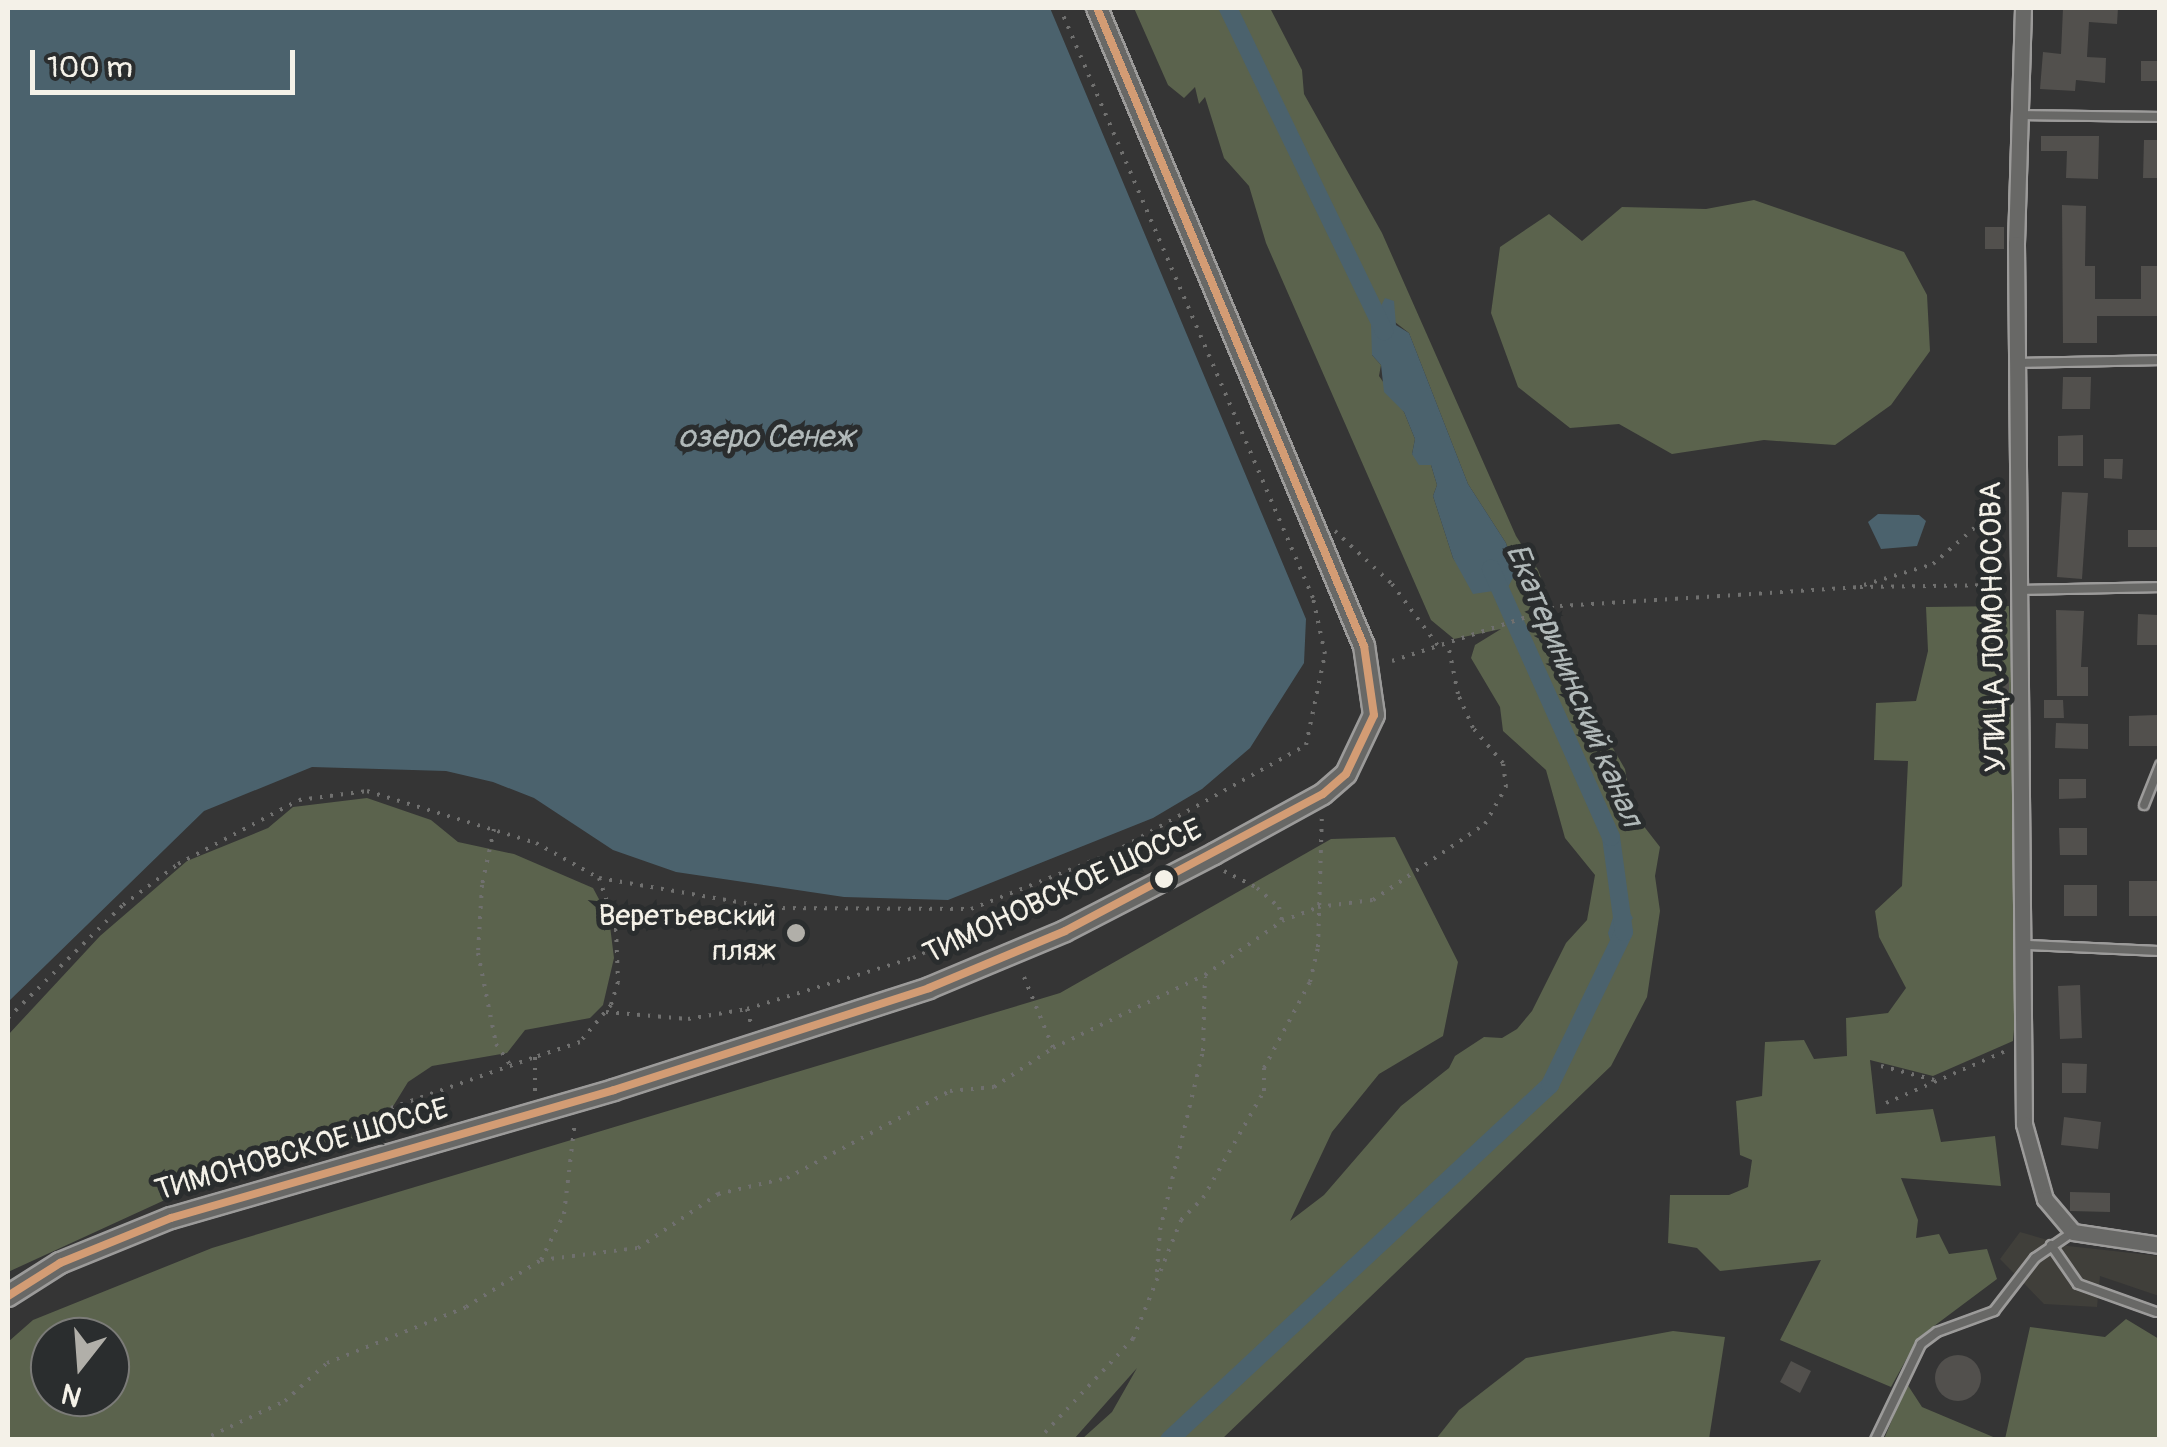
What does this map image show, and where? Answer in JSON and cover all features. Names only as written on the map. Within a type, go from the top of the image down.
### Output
[{"type":"street","name":"ТИМОНОВСКОЕ ШОССЕ","points":[[8,1296],[60,1263],[171,1218],[578,1100],[964,974],[1064,930],[1323,794],[1359,756],[1374,715],[1364,646],[1097,8]]},
{"type":"street","name":"УЛИЦА ЛОМОНОСОВА","points":[[2023,8],[2018,362],[2027,945],[2021,1044],[2024,1124],[2044,1199],[2074,1232]]},
{"type":"street","points":[[2074,1232],[2160,1245]]},
{"type":"lane","points":[[2021,115],[2160,116]]},
{"type":"lane","points":[[2018,362],[2160,360]]},
{"type":"lane","points":[[2022,590],[2160,587]]},
{"type":"lane","points":[[2144,805],[2160,765]]},
{"type":"lane","points":[[2027,945],[2160,951]]},
{"type":"lane","points":[[1874,1440],[1921,1344],[1937,1332],[1994,1311],[2051,1245],[2074,1232]]},
{"type":"lane","points":[[2051,1245],[2078,1284],[2156,1312]]},
{"type":"path","points":[[8,1018],[123,904],[178,864],[299,800],[367,792],[494,828],[599,878],[772,908],[955,911],[990,905],[1114,852],[1302,752],[1325,654],[1313,598],[1060,8]]},
{"type":"path","points":[[1860,587],[1933,564],[2019,491]]},
{"type":"path","points":[[1311,514],[1348,539],[1392,584],[1424,635],[1439,647]]},
{"type":"path","points":[[1392,662],[1550,608],[1860,587],[2022,590]]},
{"type":"path","points":[[202,1440],[285,1401],[328,1363],[466,1307],[541,1260],[638,1248],[718,1194],[787,1178],[950,1091],[994,1087],[1052,1048],[1206,976],[1282,921],[1318,907],[1373,900],[1496,810],[1506,787],[1502,763],[1473,728],[1448,644]]},
{"type":"path","points":[[1038,1440],[1134,1338],[1182,1220],[1203,1198],[1264,1091],[1277,1036],[1310,982],[1322,815]]},
{"type":"path","points":[[494,828],[482,885],[478,953],[496,1044],[511,1066]]},
{"type":"path","points":[[1114,852],[1128,876]]},
{"type":"path","points":[[606,1012],[688,1019],[747,1010],[913,958],[1074,882],[1114,852]]},
{"type":"path","points":[[1223,871],[1257,888],[1279,908],[1282,921]]},
{"type":"path","points":[[391,1108],[580,1042],[606,1012],[619,960],[599,878]]},
{"type":"path","points":[[1157,1277],[1160,1230],[1203,1051],[1206,976]]},
{"type":"path","points":[[1024,977],[1052,1048]]},
{"type":"path","points":[[747,1010],[754,1032]]},
{"type":"path","points":[[1886,1102],[2021,1044]]},
{"type":"path","points":[[535,1113],[536,1057]]},
{"type":"path","points":[[1881,1066],[1934,1080]]},
{"type":"path","points":[[541,1260],[564,1214],[578,1100]]},
{"type":"shaded area","points":[[2020,1232],[2068,1246],[2159,1256],[2159,1296],[2100,1276],[2097,1307],[2044,1304],[2000,1259]]},
{"type":"green space","points":[[1134,8],[1270,8],[1302,70],[1304,94],[1382,233],[1516,536],[1538,570],[1550,601],[1546,623],[1553,644],[1625,769],[1632,811],[1660,847],[1655,876],[1660,911],[1647,997],[1611,1066],[1222,1439],[1082,1439],[1112,1412],[1137,1368],[1074,1439],[8,1439],[8,1342],[30,1323],[30,1417],[130,1417],[130,1317],[40,1317],[212,1248],[1060,993],[1331,839],[1395,837],[1458,962],[1443,1036],[1379,1074],[1332,1132],[1290,1221],[1324,1195],[1401,1106],[1449,1068],[1455,1056],[1484,1037],[1502,1038],[1517,1029],[1532,1011],[1566,943],[1587,920],[1595,875],[1565,838],[1546,770],[1503,731],[1500,707],[1471,658],[1475,645],[1501,629],[1454,639],[1431,620],[1266,243],[1249,186],[1224,158],[1205,97],[1199,104],[1195,87],[1184,98],[1168,85]],"holes":[[[1377,308],[1409,333],[1468,484],[1506,543],[1515,574],[1496,589],[1477,591],[1453,558],[1433,496],[1437,485],[1431,465],[1412,454],[1415,439],[1404,412],[1379,376],[1381,365],[1372,355]]]},
{"type":"green space","points":[[1754,200],[1904,252],[1927,295],[1930,351],[1891,405],[1835,445],[1764,440],[1672,454],[1619,424],[1570,428],[1518,387],[1491,313],[1500,247],[1549,214],[1582,241],[1622,207],[1706,209]]},
{"type":"green space","points":[[2009,606],[2021,949],[2013,1041],[1933,1076],[1870,1060],[1876,1114],[1933,1109],[1941,1142],[1995,1136],[2001,1186],[1901,1178],[1918,1220],[1916,1238],[1939,1234],[1949,1254],[1987,1249],[1997,1279],[1918,1338],[1891,1387],[1780,1340],[1821,1260],[1720,1271],[1697,1248],[1668,1243],[1670,1195],[1729,1195],[1748,1187],[1752,1160],[1740,1155],[1736,1101],[1762,1096],[1765,1042],[1804,1040],[1814,1059],[1847,1056],[1846,1018],[1888,1013],[1906,988],[1879,937],[1875,911],[1902,886],[1908,761],[1874,760],[1876,703],[1916,701],[1928,651],[1926,607]]},
{"type":"green space","points":[[367,798],[431,820],[458,842],[514,854],[593,888],[609,918],[614,958],[603,1005],[590,1018],[525,1030],[507,1053],[432,1066],[408,1082],[376,1134],[191,1188],[8,1272],[8,1035],[100,936],[187,861],[268,828],[293,807]]},
{"type":"green space","points":[[2126,1319],[2159,1339],[2159,1439],[2005,1439],[2030,1327],[2105,1337]]},
{"type":"green space","points":[[1673,1331],[1725,1337],[1709,1439],[1436,1439],[1459,1410],[1526,1358]]},
{"type":"green space","points":[[1907,1384],[1922,1407],[1998,1439],[1884,1439]]},
{"type":"water","name":"озеро Сенеж","points":[[8,8],[1050,8],[1306,619],[1304,663],[1250,748],[1202,789],[1153,818],[948,900],[844,897],[676,872],[613,850],[534,798],[493,782],[446,771],[312,767],[204,811],[8,1002]]},
{"type":"water","points":[[1385,298],[1394,301],[1396,325],[1409,333],[1468,484],[1506,543],[1515,574],[1507,589],[1473,594],[1453,558],[1433,496],[1437,485],[1431,465],[1419,465],[1412,454],[1415,439],[1404,412],[1384,392],[1381,365],[1372,355],[1371,325]]},
{"type":"water","points":[[1878,514],[1919,515],[1926,521],[1917,546],[1881,549],[1868,522]]},
{"type":"water","points":[[1626,907],[1633,918],[1622,934],[1625,946],[1614,954],[1608,933],[1615,911]]},
{"type":"building","points":[[2063,8],[2118,8],[2117,24],[2089,22],[2087,57],[2106,58],[2105,83],[2076,80],[2075,91],[2040,89],[2043,52],[2061,54]]},
{"type":"building","points":[[2141,61],[2160,61],[2160,81],[2141,81]]},
{"type":"building","points":[[2041,136],[2099,136],[2098,179],[2066,178],[2067,151],[2041,151]]},
{"type":"building","points":[[2144,140],[2160,140],[2160,178],[2143,178]]},
{"type":"building","points":[[2062,205],[2086,206],[2085,266],[2095,266],[2095,299],[2141,299],[2141,266],[2159,266],[2159,316],[2097,316],[2097,343],[2063,343]]},
{"type":"building","points":[[1985,227],[2004,227],[2004,249],[1985,249]]},
{"type":"building","points":[[2063,377],[2091,377],[2090,409],[2062,409]]},
{"type":"building","points":[[2083,435],[2083,466],[2058,466],[2058,436]]},
{"type":"building","points":[[2104,459],[2123,459],[2122,479],[2104,478]]},
{"type":"building","points":[[2062,492],[2088,493],[2082,579],[2057,577]]},
{"type":"building","points":[[2128,530],[2160,530],[2160,547],[2128,547]]},
{"type":"building","points":[[2056,610],[2084,611],[2081,667],[2088,667],[2088,696],[2057,696]]},
{"type":"building","points":[[2138,614],[2158,615],[2157,645],[2137,645]]},
{"type":"building","points":[[1996,677],[2009,677],[2009,723],[1997,724]]},
{"type":"building","points":[[2044,700],[2063,700],[2064,718],[2044,718]]},
{"type":"building","points":[[2157,715],[2158,746],[2129,746],[2129,716]]},
{"type":"building","points":[[2056,723],[2088,724],[2088,749],[2055,748]]},
{"type":"building","points":[[2059,779],[2086,779],[2086,798],[2059,799]]},
{"type":"building","points":[[2059,828],[2087,828],[2087,855],[2060,855]]},
{"type":"building","points":[[2129,881],[2160,881],[2160,916],[2129,916]]},
{"type":"building","points":[[2064,885],[2097,885],[2097,916],[2064,916]]},
{"type":"building","points":[[2080,985],[2082,1038],[2060,1039],[2058,986]]},
{"type":"building","points":[[2062,1063],[2087,1064],[2086,1093],[2062,1093]]},
{"type":"building","points":[[2064,1117],[2101,1122],[2098,1149],[2061,1145]]},
{"type":"building","points":[[2070,1192],[2110,1193],[2110,1212],[2070,1211]]},
{"type":"building","points":[[1958,1355],[1974,1362],[1981,1378],[1974,1394],[1958,1401],[1942,1394],[1935,1378],[1942,1362]]},
{"type":"building","points":[[1791,1361],[1811,1371],[1800,1393],[1780,1382]]},
{"type":"waterway","name":"Екатерининский канал","points":[[1228,8],[1384,331]]},
{"type":"waterway","name":"Екатерининский канал","points":[[1169,1440],[1550,1085],[1624,932],[1611,837],[1491,569]]},
{"type":"transit line","points":[[8,1296],[60,1263],[171,1218],[614,1090],[929,988],[1065,931],[1323,794],[1346,774],[1374,715],[1364,646],[1097,8]]},
{"type":"place","name":"Веретьевский пляж","points":[[796,933]]}]
